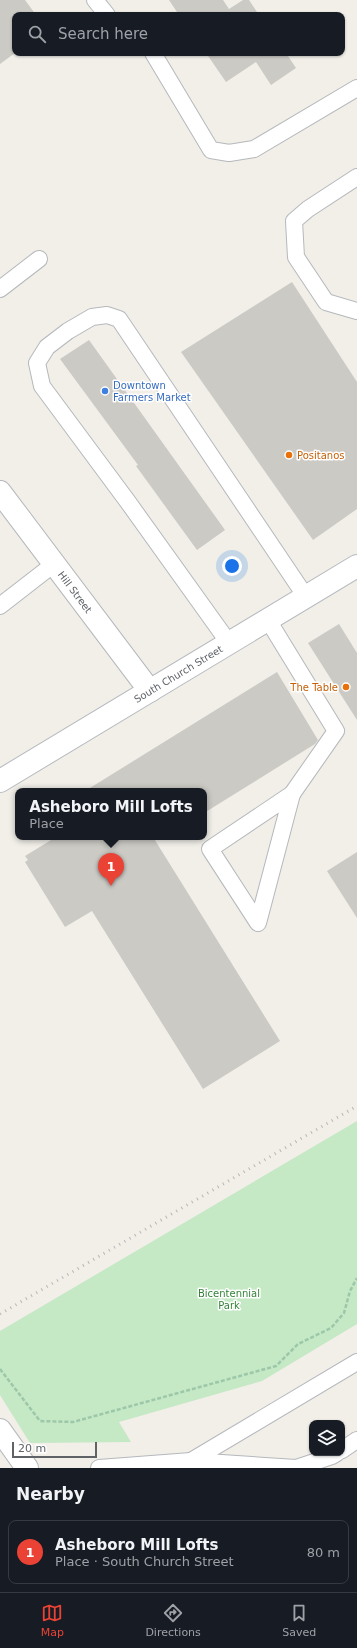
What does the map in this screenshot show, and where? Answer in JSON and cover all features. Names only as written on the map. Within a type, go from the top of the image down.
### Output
[{"type":"street","name":"Hill Street","points":[[0,492],[150,691]]},
{"type":"street","name":"South Church Street","points":[[0,781],[357,566]]},
{"type":"street","points":[[1,1433],[27,1468]]},
{"type":"lane","points":[[95,0],[105,12]]},
{"type":"lane","points":[[155,56],[211,150],[228,153],[254,149],[357,88]]},
{"type":"lane","points":[[357,177],[294,220],[296,257],[326,302],[357,311]]},
{"type":"lane","points":[[0,289],[39,259]]},
{"type":"lane","points":[[229,643],[128,502],[42,386],[37,363],[47,347],[68,331],[92,317],[107,315],[119,319],[306,597]]},
{"type":"lane","points":[[0,606],[54,564]]},
{"type":"lane","points":[[268,620],[336,731],[292,794],[258,923],[210,849],[292,794]]},
{"type":"lane","points":[[191,1460],[357,1362]]},
{"type":"lane","points":[[345,1448],[357,1440]]},
{"type":"lane","points":[[100,1468],[191,1460],[296,1468],[332,1456]]},
{"type":"path","points":[[0,1369],[40,1421],[73,1422],[276,1366],[298,1344],[331,1328],[344,1313],[350,1291],[357,1278]]},
{"type":"green space","name":"Bicentennial Park","points":[[357,1121],[357,1324],[262,1381],[119,1422],[131,1442],[30,1443],[0,1395],[0,1331]]},
{"type":"building","points":[[0,0],[25,0],[34,12],[12,12],[12,55],[0,64]]},
{"type":"building","points":[[169,0],[223,0],[229,9],[243,0],[249,0],[257,12],[177,12]]},
{"type":"building","points":[[208,56],[288,56],[296,68],[271,85],[256,62],[226,82]]},
{"type":"building","points":[[292,282],[357,382],[357,509],[313,540],[181,352]]},
{"type":"building","points":[[89,340],[225,530],[197,550],[136,466],[138,465],[60,359]]},
{"type":"building","name":"The Table","points":[[339,624],[357,653],[357,720],[308,643]]},
{"type":"building","points":[[277,672],[318,740],[315,744],[207,811],[207,788],[90,788]]},
{"type":"building","points":[[51,840],[155,840],[280,1041],[203,1089],[92,911],[65,927],[25,862],[28,860],[25,856]]},
{"type":"building","points":[[357,852],[357,918],[327,871]]},
{"type":"railway","points":[[0,1314],[357,1106]]},
{"type":"place","name":"Downtown Farmers Market","points":[[105,391]]},
{"type":"place","name":"Positanos","points":[[289,455]]},
{"type":"place","name":"The Table","points":[[346,687]]},
{"type":"place","name":"Asheboro Mill Lofts","points":[[111,886]]}]
